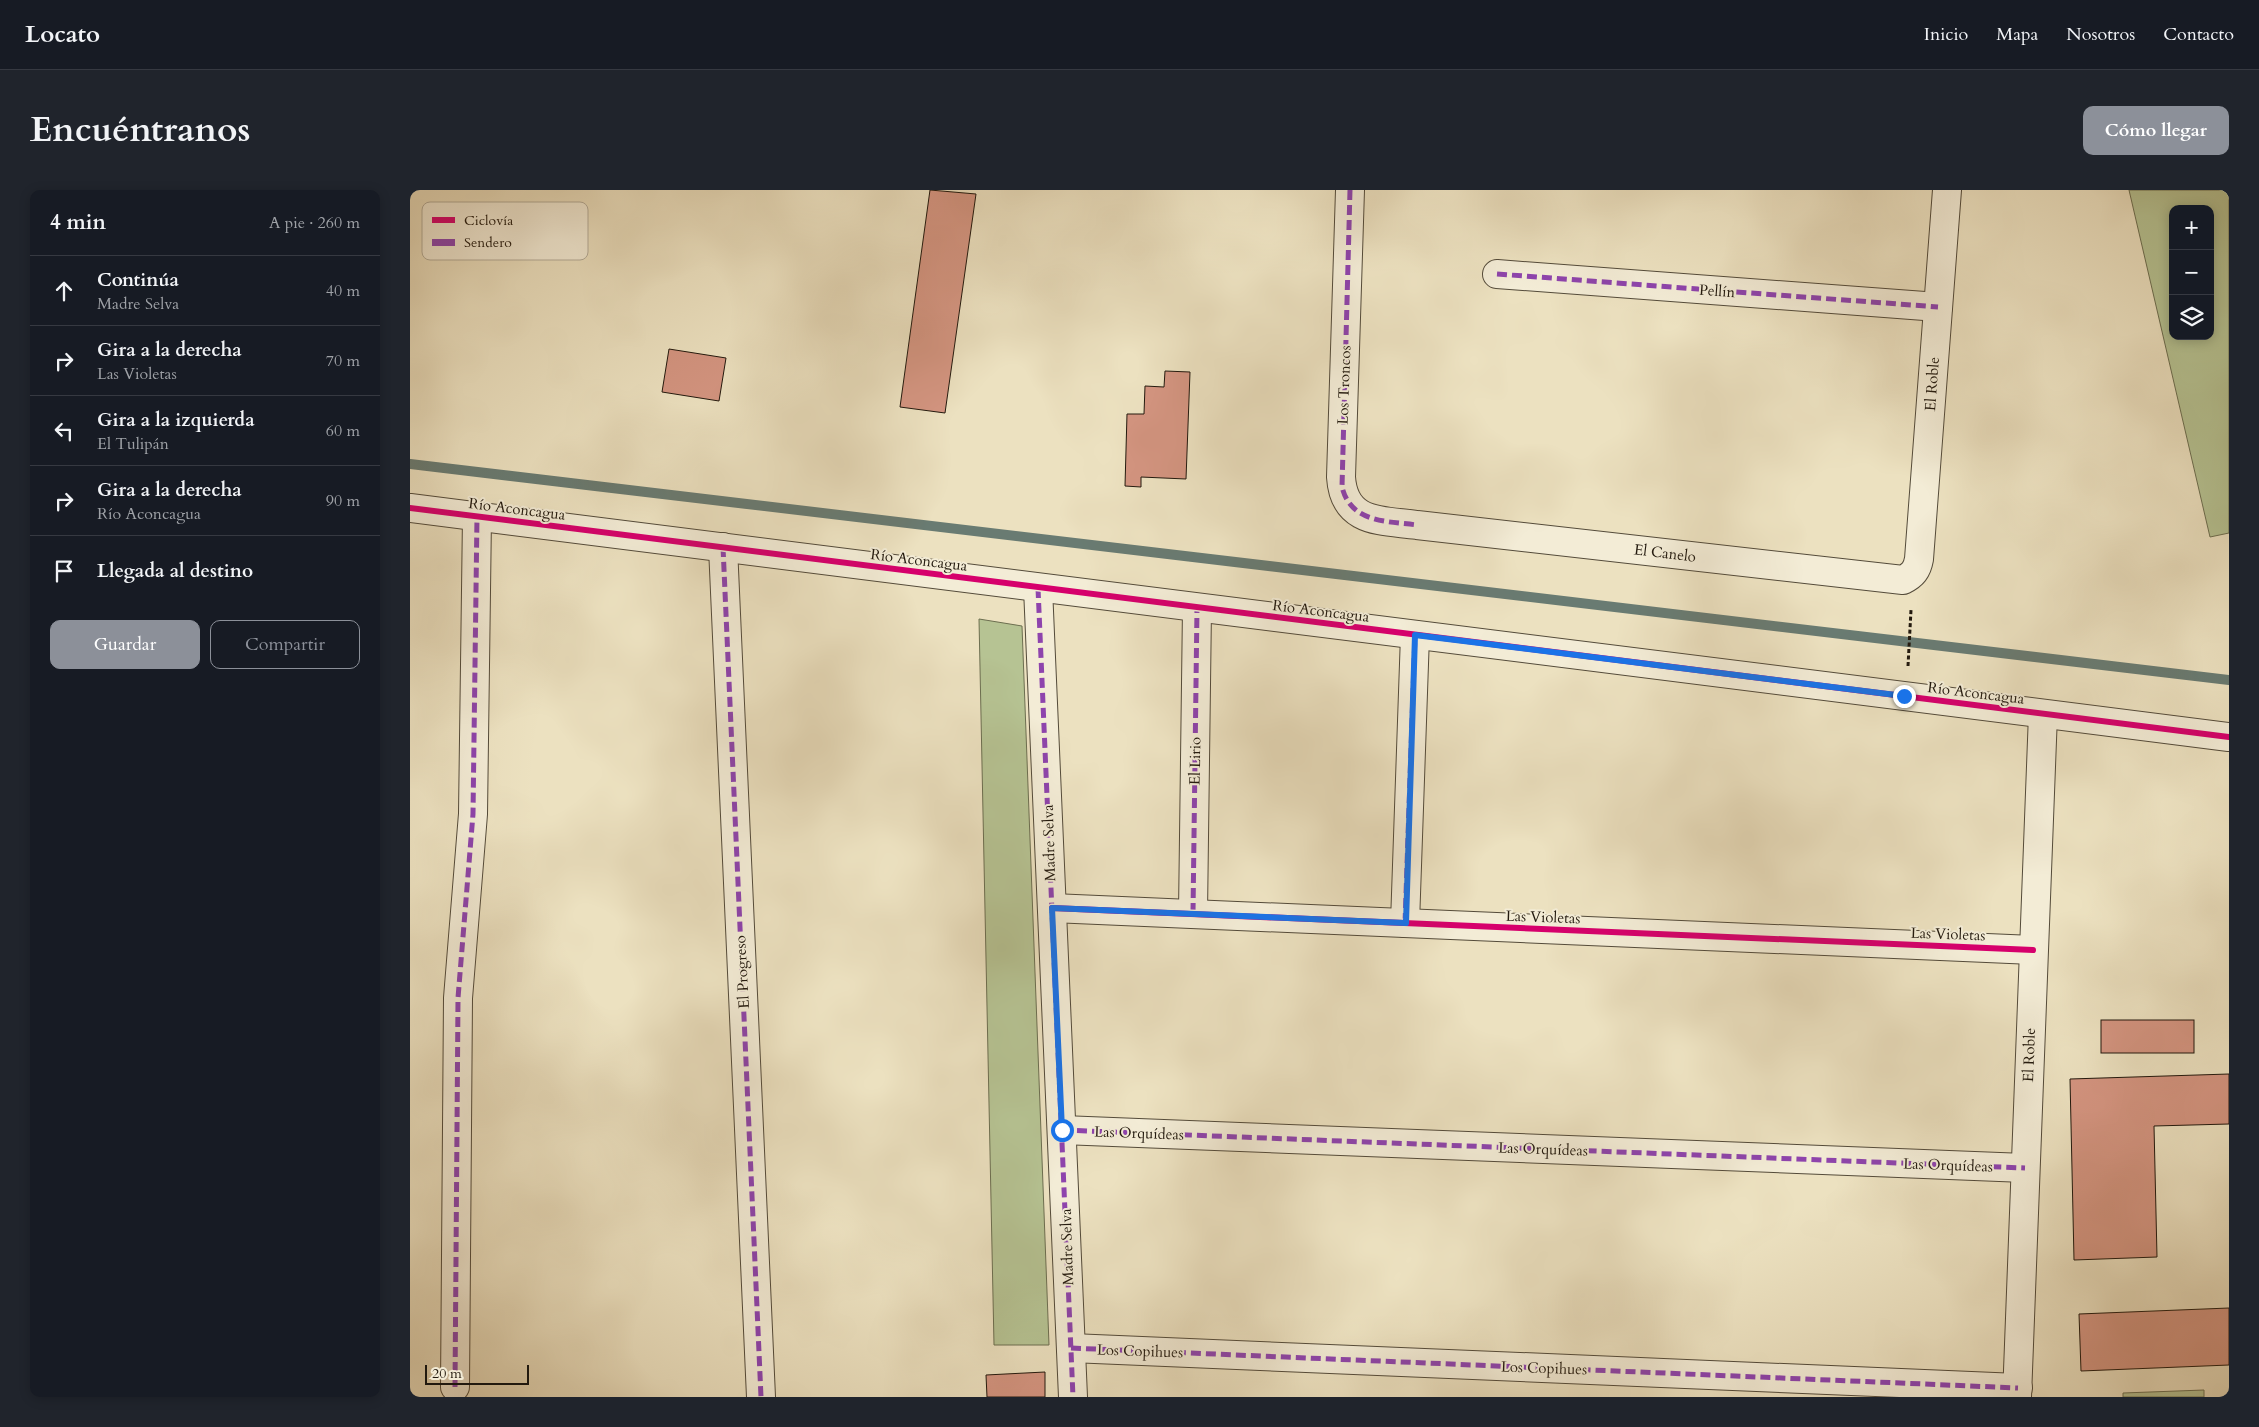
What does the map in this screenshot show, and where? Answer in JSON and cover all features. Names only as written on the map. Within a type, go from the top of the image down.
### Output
[{"type":"street","name":"Los Troncos","points":[[1350,190],[1342,487],[1349,505],[1365,517],[1417,525]]},
{"type":"street","name":"El Roble","points":[[1912,576],[1919,560],[1947,190]]},
{"type":"street","name":"Pellín","points":[[1497,274],[1938,307]]},
{"type":"street","name":"Río Aconcagua","points":[[410,508],[2229,737]]},
{"type":"street","points":[[455,1387],[458,998],[473,814],[477,516]]},
{"type":"street","name":"El Canelo","points":[[1417,525],[1894,580],[1903,580],[1912,576]]},
{"type":"street","name":"El Progreso","points":[[723,547],[761,1397]]},
{"type":"street","name":"Madre Selva","points":[[1038,588],[1073,1397]]},
{"type":"street","name":"El Lirio","points":[[1193,914],[1197,608]]},
{"type":"street","points":[[1406,923],[1415,635]]},
{"type":"street","name":"El Roble","points":[[2018,1392],[2043,714]]},
{"type":"street","name":"Las Violetas","points":[[1052,908],[2033,950]]},
{"type":"street","name":"Las Orquídeas","points":[[1062,1130],[2025,1168]]},
{"type":"street","name":"Los Copihues","points":[[1071,1348],[2018,1392]]},
{"type":"path","points":[[1908,666],[1911,625]]},
{"type":"green space","points":[[2129,190],[2229,190],[2229,533],[2210,537]]},
{"type":"green space","points":[[979,619],[1022,626],[1049,1345],[994,1345]]},
{"type":"green space","points":[[2204,1390],[2204,1397],[2123,1397],[2123,1393]]},
{"type":"building","points":[[930,190],[976,194],[945,413],[900,407]]},
{"type":"building","points":[[669,349],[726,358],[719,401],[662,392]]},
{"type":"building","points":[[1165,371],[1190,372],[1186,479],[1141,477],[1141,487],[1125,486],[1127,414],[1144,414],[1145,386],[1164,387]]},
{"type":"building","points":[[2101,1020],[2194,1020],[2194,1053],[2101,1053]]},
{"type":"building","points":[[2229,1074],[2229,1124],[2154,1126],[2157,1257],[2074,1260],[2070,1079]]},
{"type":"building","points":[[2229,1308],[2229,1365],[2081,1371],[2079,1314]]},
{"type":"building","points":[[1045,1372],[1045,1397],[987,1397],[986,1375]]},
{"type":"waterway","points":[[410,464],[2229,680]]},
{"type":"marked path","points":[[1350,190],[1342,487],[1353,508],[1362,514],[1382,521],[1417,525]]},
{"type":"marked path","points":[[1497,274],[1938,307]]},
{"type":"marked path","points":[[455,1387],[458,998],[473,814],[477,516]]},
{"type":"marked path","points":[[723,547],[761,1397]]},
{"type":"marked path","points":[[1038,588],[1073,1397]]},
{"type":"marked path","points":[[1193,913],[1197,608]]},
{"type":"marked path","points":[[1405,923],[1415,635]]},
{"type":"marked path","points":[[1062,1130],[2025,1168]]},
{"type":"marked path","points":[[1071,1348],[2018,1388]]},
{"type":"cycle path","points":[[410,508],[2229,737]]},
{"type":"cycle path","points":[[1052,908],[2033,950]]},
{"type":"route","points":[[1062,1130],[1052,908],[1406,923],[1415,635],[1904,696]]}]
